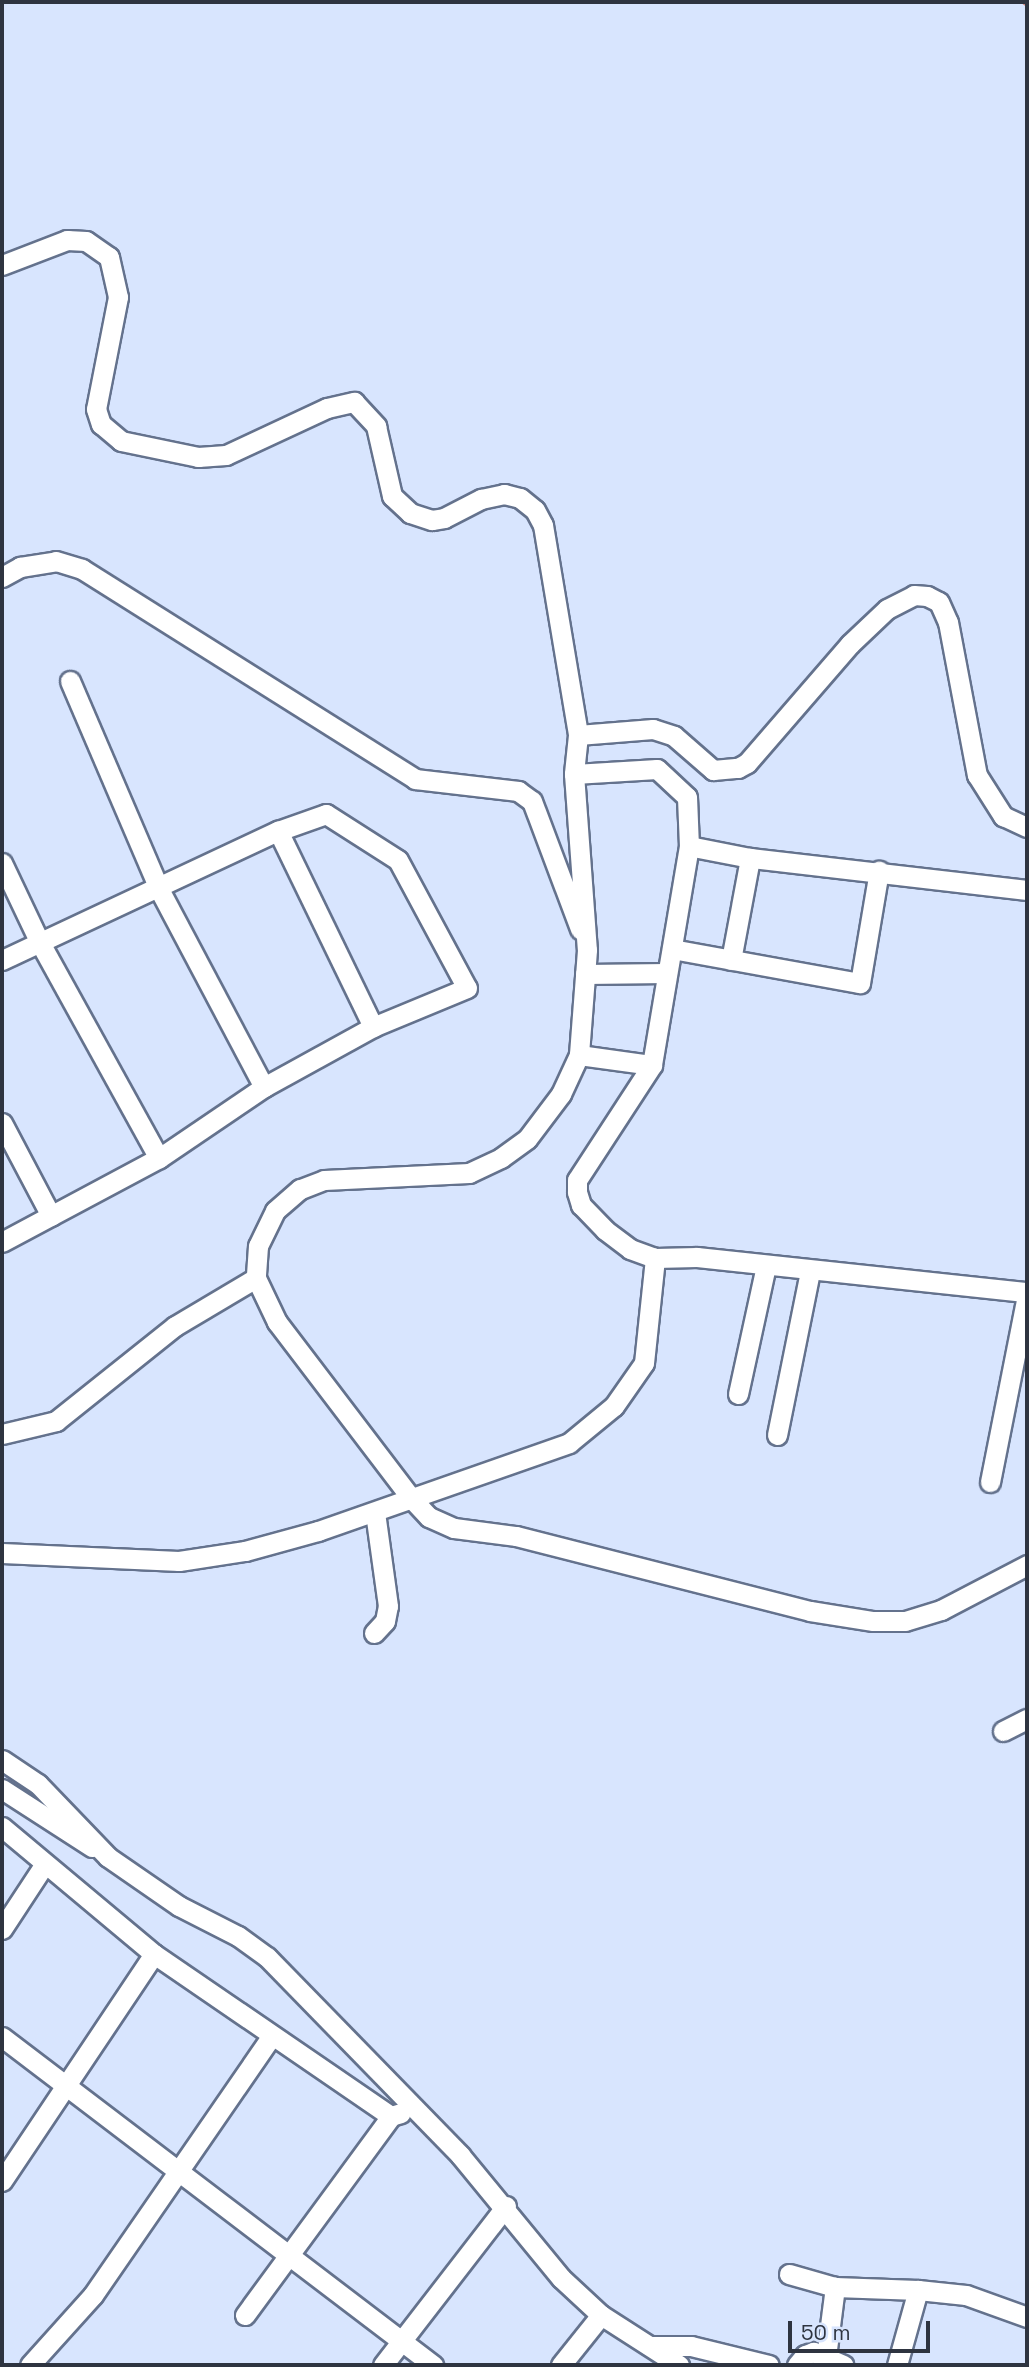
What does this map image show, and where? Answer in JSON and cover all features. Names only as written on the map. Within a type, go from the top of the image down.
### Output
[{"type":"street","points":[[2,265],[67,240],[86,241],[109,257],[118,297],[96,409],[101,424],[121,441],[165,453],[226,455],[327,408],[354,402],[376,426],[392,496],[410,513],[432,520],[444,519],[481,499],[504,494],[520,498],[534,510],[543,525],[578,735],[575,775],[587,950],[579,1055],[561,1094],[527,1139],[501,1158],[469,1173],[324,1180],[300,1189],[275,1211],[258,1246],[256,1278],[277,1322],[412,1499],[429,1517],[454,1528],[516,1536],[810,1611],[873,1621],[905,1621],[941,1609],[1027,1565]]},
{"type":"street","points":[[2,578],[20,567],[56,561],[82,569],[415,779],[518,791],[532,801],[587,950]]},
{"type":"street","points":[[578,735],[653,729],[674,736],[713,770],[738,768],[747,764],[850,644],[887,609],[914,595],[928,596],[939,603],[948,622],[977,775],[1003,816],[1027,827]]},
{"type":"street","points":[[70,681],[159,890],[264,1087]]},
{"type":"street","points":[[575,775],[628,768],[663,773],[687,797],[688,846],[652,1065],[578,1180],[577,1192],[581,1205],[605,1230],[630,1249],[655,1258],[697,1257],[810,1272],[1027,1294],[990,1482]]},
{"type":"street","points":[[2,960],[39,941],[159,890],[278,831],[326,814],[398,860],[467,988],[373,1027],[264,1087],[159,1158],[2,1242]]},
{"type":"street","points":[[278,831],[373,1027]]},
{"type":"street","points":[[548,840],[581,836]]},
{"type":"street","points":[[688,846],[750,858],[1027,890]]},
{"type":"street","points":[[731,960],[750,858]]},
{"type":"street","points":[[2,863],[39,941],[159,1158]]},
{"type":"street","points":[[672,949],[860,983],[879,871]]},
{"type":"street","points":[[585,974],[667,973]]},
{"type":"street","points":[[579,1055],[652,1065]]},
{"type":"street","points":[[2,1123],[51,1216]]},
{"type":"street","points":[[2,1553],[124,1561],[192,1559],[257,1548],[374,1512],[569,1443],[614,1406],[644,1363],[655,1258]]},
{"type":"street","points":[[738,1394],[766,1266]]},
{"type":"street","points":[[777,1435],[810,1272]]},
{"type":"street","points":[[2,1434],[56,1421],[175,1326],[256,1278]]},
{"type":"street","points":[[374,1512],[388,1606],[385,1620],[374,1633]]},
{"type":"street","points":[[1003,1731],[1027,1719]]},
{"type":"street","points":[[2,1760],[38,1784],[108,1857]]},
{"type":"street","points":[[2,1789],[179,1906],[238,1936],[267,1957],[416,2108],[506,2206],[561,2278],[601,2315],[644,2346],[680,2365]]},
{"type":"street","points":[[2,1827],[44,1865],[154,1954],[391,2116]]},
{"type":"street","points":[[2,1929],[44,1865]]},
{"type":"street","points":[[2,2181],[154,1954]]},
{"type":"street","points":[[30,2365],[93,2295],[272,2036]]},
{"type":"street","points":[[2,2037],[433,2365]]},
{"type":"street","points":[[245,2315],[391,2116],[416,2108]]},
{"type":"street","points":[[383,2365],[506,2206]]},
{"type":"street","points":[[789,2274],[835,2287],[966,2295],[1027,2317]]},
{"type":"street","points":[[797,2365],[808,2353],[834,2361],[835,2287]]},
{"type":"street","points":[[901,2365],[918,2290]]},
{"type":"street","points":[[561,2365],[601,2315]]},
{"type":"street","points":[[644,2346],[691,2346],[769,2365]]}]
